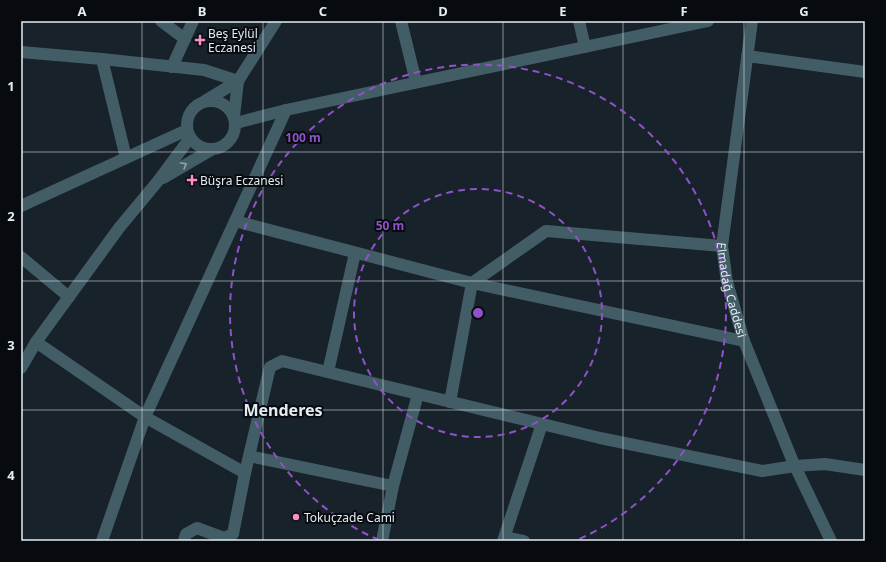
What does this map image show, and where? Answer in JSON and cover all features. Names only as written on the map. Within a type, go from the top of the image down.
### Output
[{"type":"street","points":[[160,21],[185,39]]},
{"type":"street","points":[[172,66],[192,21]]},
{"type":"street","points":[[211,150],[202,148],[195,144],[188,134],[187,121],[190,113],[195,106],[238,81],[276,21]]},
{"type":"street","points":[[401,21],[416,82]]},
{"type":"street","points":[[579,21],[585,47]]},
{"type":"street","points":[[235,120],[708,21]]},
{"type":"street","name":"Elmadağ Caddesi","points":[[752,21],[722,246],[727,282],[744,341],[795,466],[831,541]]},
{"type":"street","points":[[21,52],[204,70],[238,81]]},
{"type":"street","points":[[747,56],[865,72]]},
{"type":"street","points":[[102,59],[126,158]]},
{"type":"street","points":[[158,181],[211,150],[220,148],[227,144],[232,138],[235,131],[238,81]]},
{"type":"street","points":[[202,102],[217,101],[224,104],[230,109],[235,120]]},
{"type":"street","points":[[102,541],[145,417],[286,110]]},
{"type":"street","points":[[21,206],[126,158],[188,134]]},
{"type":"street","points":[[21,368],[36,342],[119,228],[158,181],[188,134]]},
{"type":"street","points":[[235,222],[472,283],[744,341]]},
{"type":"street","points":[[450,402],[472,283],[546,231],[722,246]]},
{"type":"street","points":[[328,372],[355,253]]},
{"type":"street","points":[[21,257],[69,297]]},
{"type":"street","points":[[36,342],[145,417],[245,473]]},
{"type":"street","points":[[184,541],[186,534],[197,528],[224,538],[233,534],[245,473],[270,367],[282,361],[600,438],[762,471],[795,466],[825,464],[865,470]]},
{"type":"street","points":[[382,541],[393,486],[418,394]]},
{"type":"street","points":[[524,541],[504,539],[542,424]]},
{"type":"street","points":[[249,456],[393,486]]},
{"type":"place","name":"Beş Eylül Eczanesi","points":[[200,40]]},
{"type":"place","name":"Büşra Eczanesi","points":[[192,180]]},
{"type":"place","name":"Tokuçzade Cami","points":[[296,517]]},
{"type":"district","name":"Menderes","points":[[283,410]]}]
